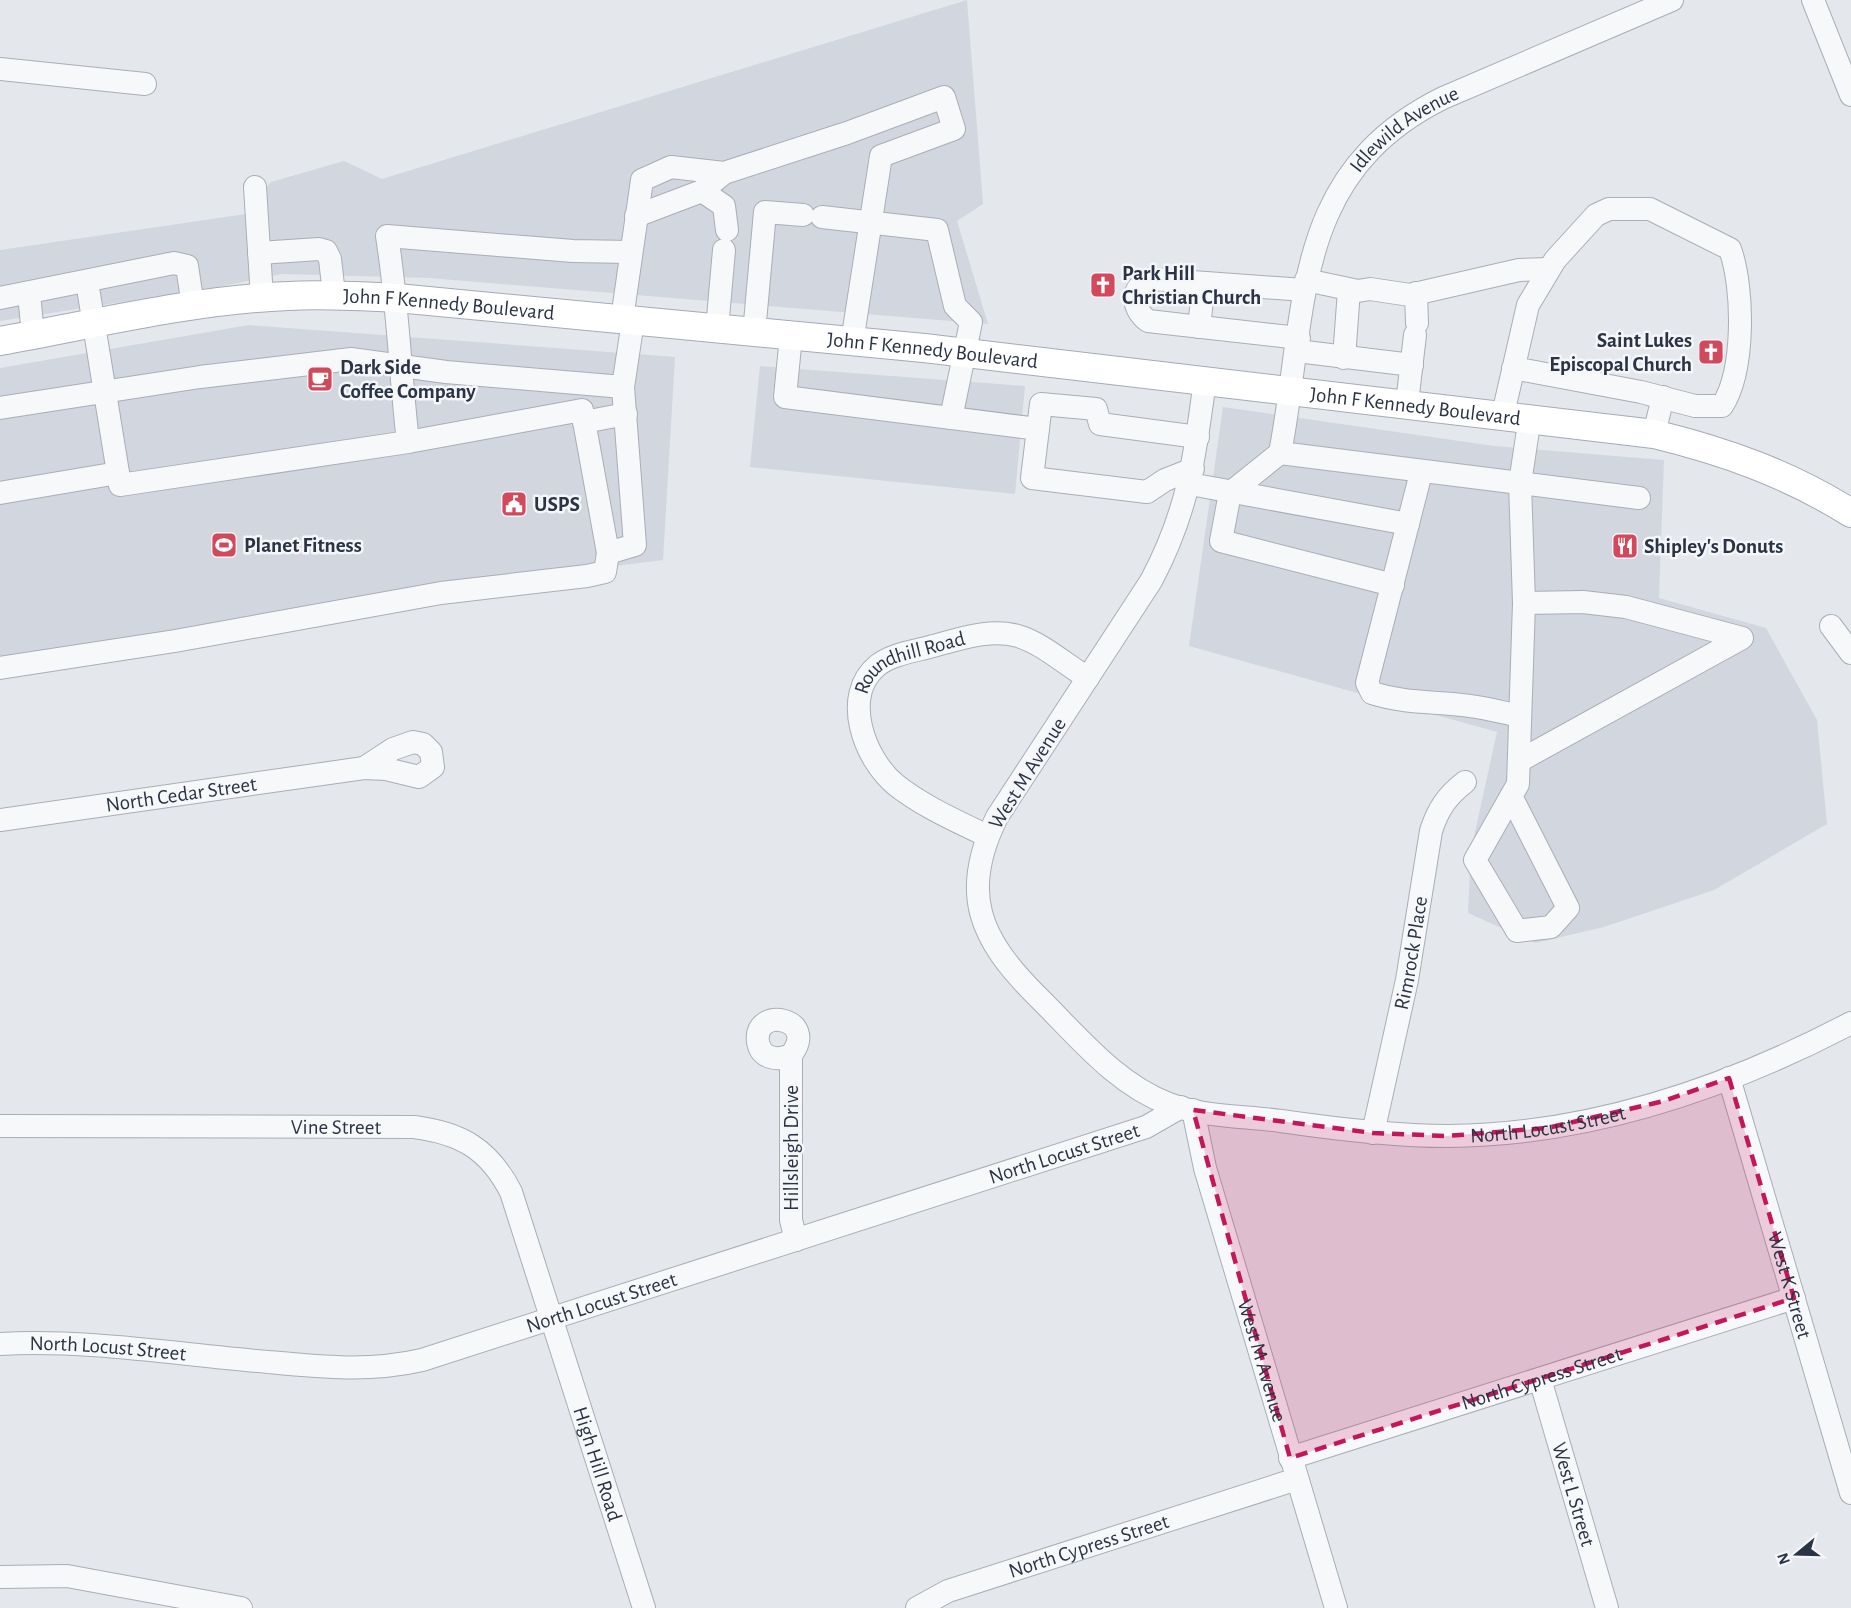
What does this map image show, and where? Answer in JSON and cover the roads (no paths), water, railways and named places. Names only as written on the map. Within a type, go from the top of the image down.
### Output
[{"type":"main road","name":"John F Kennedy Boulevard","points":[[0,341],[194,306],[262,298],[334,294],[397,298],[963,352],[1654,434],[1739,457],[1810,489],[1851,513]]},
{"type":"street","name":"Idlewild Avenue","points":[[1280,453],[1292,391],[1305,285],[1322,224],[1335,198],[1365,156],[1389,132],[1443,98],[1672,0]]},
{"type":"street","points":[[1813,0],[1851,95]]},
{"type":"street","points":[[0,69],[145,84]]},
{"type":"street","points":[[636,216],[702,191],[724,173],[847,133],[944,97],[954,129],[881,156],[873,224],[852,342]]},
{"type":"street","points":[[583,416],[612,386],[627,320],[630,252],[642,180],[670,167],[724,173]]},
{"type":"street","points":[[255,187],[262,298]]},
{"type":"street","points":[[702,191],[724,206],[725,240],[717,329]]},
{"type":"street","points":[[1511,796],[1568,908],[1551,927],[1516,931],[1475,860],[1518,783],[1524,603],[1513,368],[1528,305],[1549,269],[1596,215],[1609,208],[1650,209],[1730,249],[1738,270],[1742,312],[1730,393],[1722,406],[1695,406],[1513,368]]},
{"type":"street","points":[[754,333],[765,212],[937,230],[955,306],[970,322],[951,418]]},
{"type":"street","points":[[408,442],[398,365],[397,298],[387,237],[573,251],[630,252]]},
{"type":"street","points":[[259,253],[319,249],[326,251],[330,259],[334,294]]},
{"type":"street","points":[[0,298],[174,263],[187,266],[194,306]]},
{"type":"street","points":[[1412,365],[1344,358],[1298,345],[1199,327],[1148,321],[1140,315],[1134,300],[1136,291],[1144,282],[1151,279],[1305,285],[1349,290],[1416,293],[1519,270],[1549,269]]},
{"type":"street","points":[[87,282],[120,485],[583,416],[626,414]]},
{"type":"street","points":[[1199,327],[1204,282]]},
{"type":"street","points":[[1344,358],[1349,290]]},
{"type":"street","points":[[1407,403],[1416,329],[1416,293]]},
{"type":"street","points":[[29,294],[33,335]]},
{"type":"street","points":[[791,336],[785,398],[1038,429]]},
{"type":"street","points":[[0,408],[106,390],[351,359],[446,372],[612,386]]},
{"type":"street","name":"West M Avenue","points":[[1205,380],[1191,477],[1178,525],[1166,553],[997,817],[987,836],[981,858],[977,889],[981,916],[992,944],[1004,960],[1106,1065],[1157,1098],[1187,1109],[1335,1608]]},
{"type":"street","points":[[608,553],[635,545],[626,414],[612,386]]},
{"type":"street","points":[[1654,434],[1663,398]]},
{"type":"street","points":[[1198,437],[1100,424],[1096,409],[1041,404],[1032,478],[1147,492],[1165,480],[1191,477],[1230,493],[1408,524]]},
{"type":"street","points":[[0,668],[175,641],[441,593],[605,572],[608,553],[583,416]]},
{"type":"street","points":[[1393,585],[1221,541],[1230,493],[1280,453],[1421,473],[1640,498]]},
{"type":"street","points":[[0,493],[118,473]]},
{"type":"street","points":[[1421,473],[1367,683],[1372,693],[1412,703],[1469,706],[1520,716]]},
{"type":"street","points":[[1519,761],[1742,638],[1626,607],[1583,602],[1524,603]]},
{"type":"street","points":[[1831,626],[1851,653]]},
{"type":"street","name":"Roundhill Road","points":[[987,836],[929,807],[895,784],[883,771],[871,752],[861,728],[858,707],[868,676],[880,663],[901,655],[993,633],[1017,636],[1030,641],[1088,678]]},
{"type":"street","name":"North Cedar Street","points":[[0,820],[364,768]]},
{"type":"street","name":"Rimrock Place","points":[[1373,1133],[1407,980],[1431,831],[1437,812],[1448,796],[1465,782]]},
{"type":"street","name":"North Locust Street","points":[[0,1344],[77,1346],[342,1369],[377,1368],[422,1360],[552,1319],[1146,1127],[1187,1109],[1373,1133],[1447,1136],[1547,1128],[1602,1119],[1664,1101],[1782,1057],[1851,1023]]},
{"type":"street","name":"Hillsleigh Drive","points":[[791,1055],[791,1220],[796,1240]]},
{"type":"street","name":"West K Street","points":[[1729,1078],[1851,1493]]},
{"type":"street","name":"Vine Street","points":[[0,1126],[414,1127],[444,1131],[488,1157],[505,1180],[552,1319]]},
{"type":"street","name":"North Cypress Street","points":[[1290,1458],[1794,1298]]},
{"type":"street","name":"High Hill Road","points":[[552,1319],[644,1608]]},
{"type":"street","name":"West L Street","points":[[1540,1379],[1607,1608]]},
{"type":"street","name":"North Cypress Street","points":[[917,1608],[948,1591],[1297,1479]]},
{"type":"street","points":[[0,1577],[67,1576],[241,1608]]},
{"type":"place","name":"Park Hill Christian Church","points":[[1103,285]]},
{"type":"place","name":"Saint Lukes Episcopal Church","points":[[1711,352]]},
{"type":"place","name":"Dark Side Coffee Company","points":[[320,379]]},
{"type":"place","name":"USPS","points":[[514,504]]},
{"type":"place","name":"Planet Fitness","points":[[224,545]]},
{"type":"place","name":"Shipley's Donuts","points":[[1625,546]]}]
